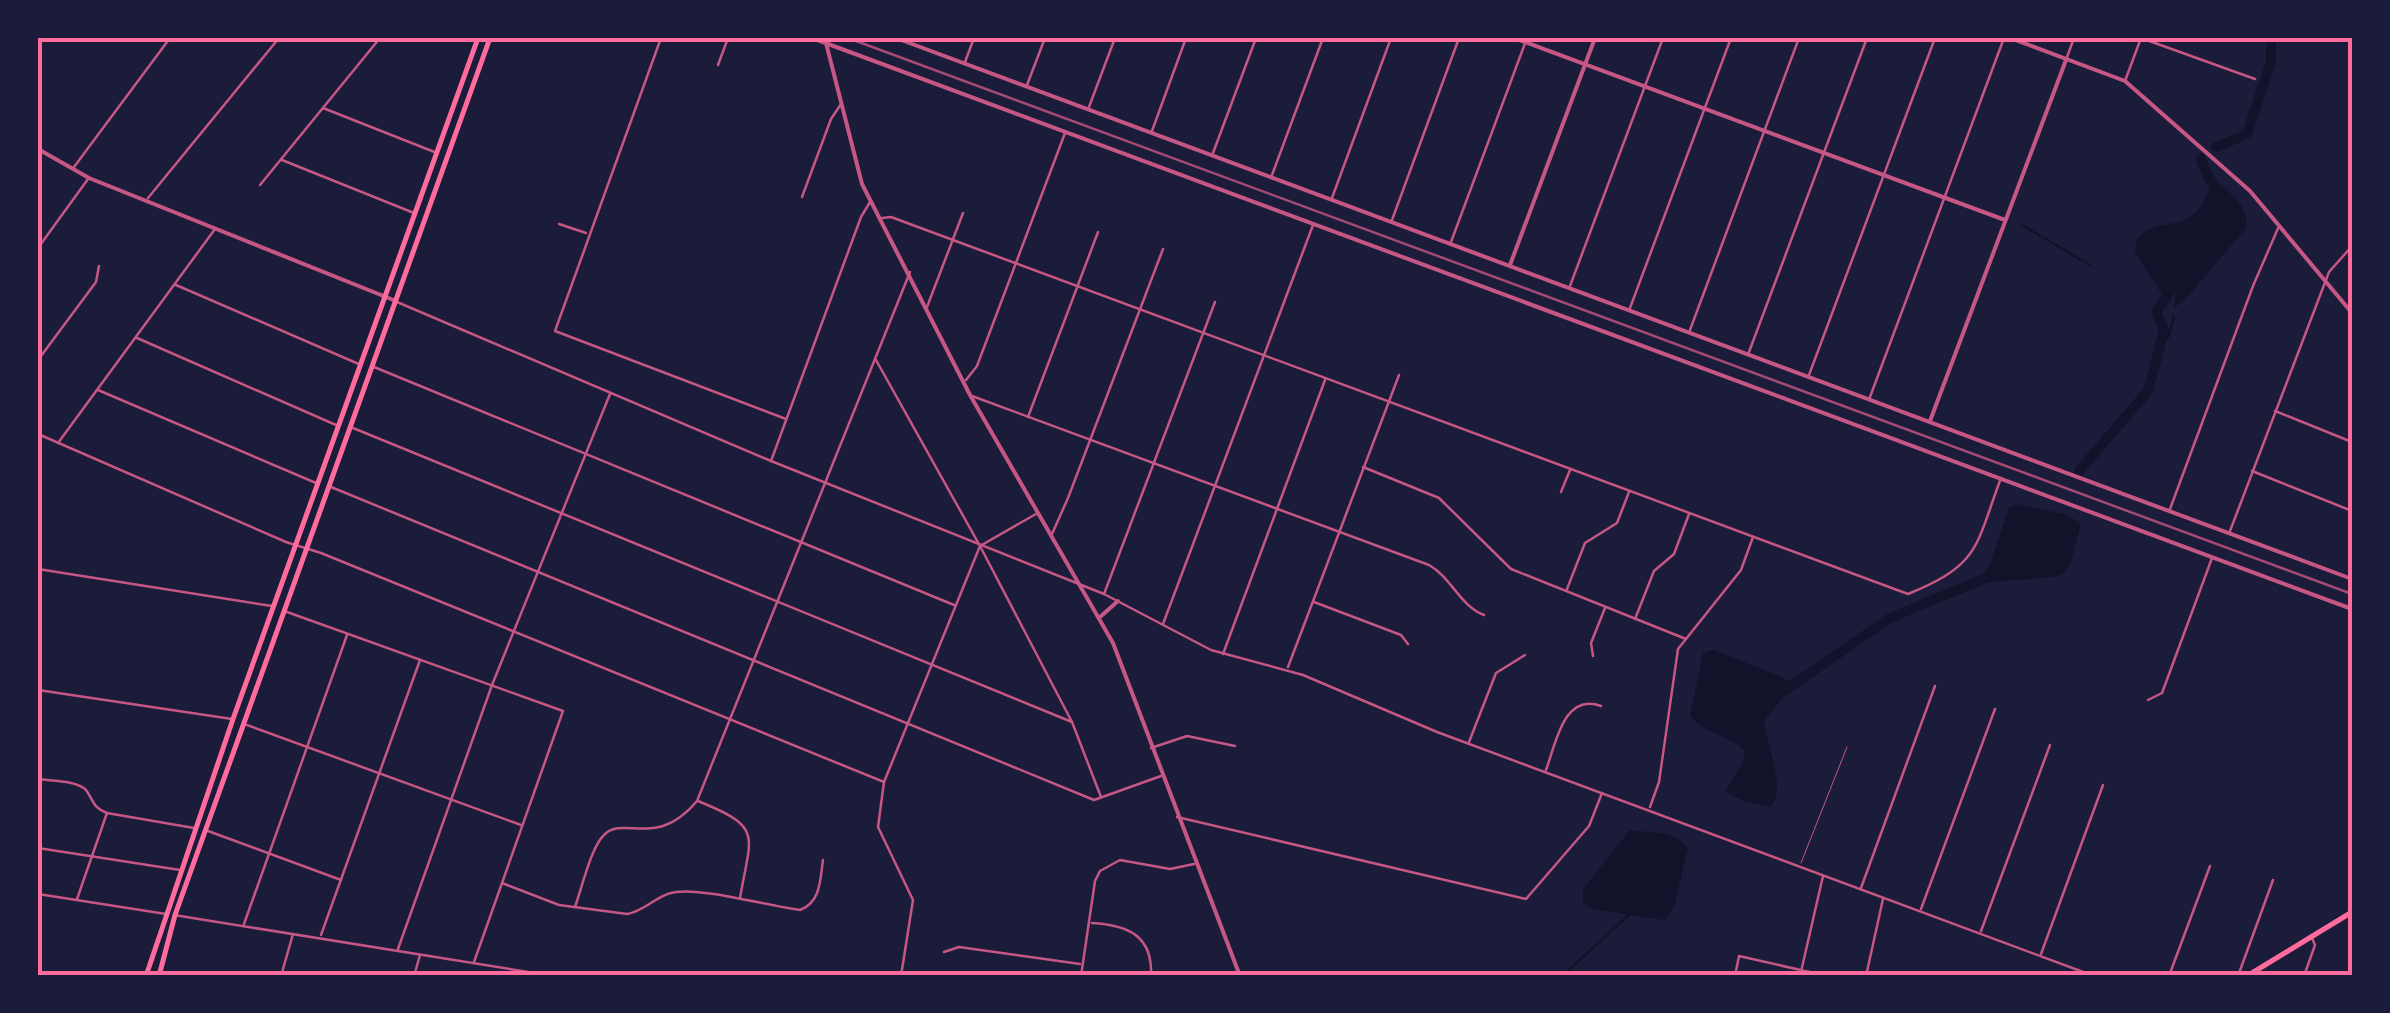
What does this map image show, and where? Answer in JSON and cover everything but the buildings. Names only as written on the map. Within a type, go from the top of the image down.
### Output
[{"type":"main road","points":[[146,976],[233,719],[478,38]]},
{"type":"main road","points":[[159,976],[175,915],[490,38]]},
{"type":"main road","points":[[460,89],[464,112]]},
{"type":"main road","points":[[2247,976],[2352,912]]},
{"type":"street","points":[[73,168],[170,38]]},
{"type":"street","points":[[146,199],[278,38]]},
{"type":"street","points":[[260,185],[380,38]]},
{"type":"street","points":[[662,38],[554,331],[786,418]]},
{"type":"street","points":[[718,65],[728,38]]},
{"type":"street","points":[[812,38],[2352,609]]},
{"type":"street","points":[[901,38],[2230,530],[2352,579]]},
{"type":"street","points":[[964,63],[974,38]]},
{"type":"street","points":[[1026,86],[1044,38]]},
{"type":"street","points":[[1088,109],[1115,38]]},
{"type":"street","points":[[1152,132],[1186,38]]},
{"type":"street","points":[[1212,155],[1256,38]]},
{"type":"street","points":[[1272,177],[1323,38]]},
{"type":"street","points":[[1332,199],[1391,38]]},
{"type":"street","points":[[1392,221],[1459,38]]},
{"type":"street","points":[[1514,38],[2005,220]]},
{"type":"street","points":[[1510,265],[1595,38]]},
{"type":"street","points":[[1570,288],[1663,38]]},
{"type":"street","points":[[1630,310],[1731,38]]},
{"type":"street","points":[[1689,332],[1799,38]]},
{"type":"street","points":[[1749,354],[1867,38]]},
{"type":"street","points":[[1809,376],[1935,38]]},
{"type":"street","points":[[1869,398],[2007,38],[2125,81],[2240,181],[2352,313]]},
{"type":"street","points":[[1930,421],[2074,38]]},
{"type":"street","points":[[2125,81],[2141,38],[2255,79]]},
{"type":"street","points":[[1450,243],[1526,40]]},
{"type":"street","points":[[826,43],[862,184],[970,396],[1113,643],[1240,976]]},
{"type":"street","points":[[802,197],[831,119],[842,103]]},
{"type":"street","points":[[322,108],[438,153]]},
{"type":"street","points":[[964,382],[976,366],[1065,132]]},
{"type":"street","points":[[38,149],[89,178],[396,301],[824,483],[1104,594],[1222,654],[1288,669],[1468,743],[2094,976]]},
{"type":"street","points":[[280,159],[415,214]]},
{"type":"street","points":[[38,248],[89,178]]},
{"type":"street","points":[[771,461],[870,202]]},
{"type":"street","points":[[926,308],[964,213]]},
{"type":"street","points":[[880,219],[891,217],[1908,594],[1947,578],[1972,556],[2001,478]]},
{"type":"street","points":[[560,224],[588,234]]},
{"type":"street","points":[[1163,624],[1313,224]]},
{"type":"street","points":[[2170,508],[2280,225]]},
{"type":"street","points":[[58,443],[216,228]]},
{"type":"street","points":[[1028,417],[1098,232]]},
{"type":"street","points":[[2230,530],[2329,272],[2352,246]]},
{"type":"street","points":[[1051,535],[1163,248]]},
{"type":"street","points":[[38,360],[96,282],[100,266]]},
{"type":"street","points":[[575,907],[606,832],[616,828],[660,829],[675,822],[696,801],[910,272]]},
{"type":"street","points":[[174,284],[361,365]]},
{"type":"street","points":[[1104,594],[1214,302]]},
{"type":"street","points":[[136,337],[338,426]]},
{"type":"street","points":[[875,359],[980,546],[1072,722],[1102,799]]},
{"type":"street","points":[[373,366],[954,605]]},
{"type":"street","points":[[1288,669],[1398,375]]},
{"type":"street","points":[[1222,654],[1325,378]]},
{"type":"street","points":[[97,390],[318,484]]},
{"type":"street","points":[[398,949],[492,685],[611,392]]},
{"type":"street","points":[[970,396],[1438,570],[1472,609],[1484,615]]},
{"type":"street","points":[[2275,411],[2352,442]]},
{"type":"street","points":[[351,428],[1072,722]]},
{"type":"street","points":[[38,434],[295,544],[884,782]]},
{"type":"street","points":[[1363,467],[1431,493],[1504,564],[1686,639]]},
{"type":"street","points":[[1561,492],[1570,468]]},
{"type":"street","points":[[2252,471],[2352,510]]},
{"type":"street","points":[[329,486],[1094,800],[1162,776]]},
{"type":"street","points":[[1566,591],[1585,543],[1617,523],[1630,490]]},
{"type":"street","points":[[1635,619],[1654,570],[1674,554],[1690,512]]},
{"type":"street","points":[[901,976],[913,900],[878,828],[884,782],[980,546],[1037,513]]},
{"type":"street","points":[[1650,808],[1659,782],[1678,649],[1741,570],[1754,537]]},
{"type":"street","points":[[2148,700],[2162,693],[2212,556]]},
{"type":"street","points":[[38,569],[274,606]]},
{"type":"street","points":[[1100,617],[1118,601]]},
{"type":"street","points":[[1313,601],[1401,635],[1408,644]]},
{"type":"street","points":[[1593,656],[1591,643],[1606,607]]},
{"type":"street","points":[[286,612],[563,711],[474,962]]},
{"type":"street","points":[[243,925],[348,633]]},
{"type":"street","points":[[1468,743],[1496,673],[1525,655]]},
{"type":"street","points":[[321,936],[420,659]]},
{"type":"street","points":[[1860,889],[1935,686]]},
{"type":"street","points":[[38,690],[233,719]]},
{"type":"street","points":[[1546,771],[1572,710],[1579,703],[1601,706]]},
{"type":"street","points":[[1920,910],[1995,708]]},
{"type":"street","points":[[246,724],[522,825]]},
{"type":"street","points":[[1151,748],[1187,736],[1235,746]]},
{"type":"street","points":[[1981,933],[2050,746]]},
{"type":"street","points":[[38,779],[78,785],[97,810],[107,814],[195,828]]},
{"type":"street","points":[[2040,955],[2103,785]]},
{"type":"street","points":[[1177,817],[1526,899],[1589,826],[1602,791]]},
{"type":"street","points":[[696,801],[731,815],[746,828],[749,846],[739,900]]},
{"type":"street","points":[[77,900],[107,814]]},
{"type":"street","points":[[207,830],[340,880]]},
{"type":"street","points":[[38,848],[181,870]]},
{"type":"street","points":[[501,883],[559,905],[627,914],[636,913],[662,896],[685,892],[800,910],[811,906],[817,897],[824,860]]},
{"type":"street","points":[[1081,976],[1095,881],[1110,863],[1120,860],[1170,870],[1196,864]]},
{"type":"street","points":[[2169,976],[2210,866]]},
{"type":"street","points":[[1801,973],[1824,875]]},
{"type":"street","points":[[2238,976],[2273,880]]},
{"type":"street","points":[[38,894],[321,936],[553,976]]},
{"type":"street","points":[[1866,976],[1883,898]]},
{"type":"street","points":[[1090,923],[1124,927],[1141,938],[1151,976]]},
{"type":"street","points":[[281,976],[293,933]]},
{"type":"street","points":[[2304,976],[2315,945],[2311,937]]},
{"type":"street","points":[[944,952],[959,946],[1082,965]]},
{"type":"street","points":[[414,976],[421,954]]},
{"type":"street","points":[[1734,976],[1739,956],[1827,976]]},
{"type":"lane","points":[[1800,866],[1847,747]]},
{"type":"shaded area","points":[[2213,181],[2238,202],[2245,214],[2246,228],[2183,302],[2174,307],[2176,290],[2172,289],[2165,299],[2135,252],[2136,242],[2154,227],[2192,215]]},
{"type":"shaded area","points":[[2016,504],[2064,514],[2081,523],[2070,565],[2056,577],[1976,583],[1990,564],[2009,508]]},
{"type":"shaded area","points":[[1713,650],[1793,685],[1764,721],[1777,790],[1770,807],[1743,801],[1725,791],[1742,764],[1745,751],[1690,716],[1703,653]]},
{"type":"shaded area","points":[[1630,830],[1668,835],[1688,848],[1674,907],[1664,920],[1592,909],[1583,902],[1583,889]]},
{"type":"waterway","points":[[2216,147],[2247,134],[2271,62],[2271,38]]},
{"type":"waterway","points":[[2201,158],[2217,194]]},
{"type":"waterway","points":[[2022,225],[2090,265]]},
{"type":"waterway","points":[[2079,471],[2148,391],[2164,331],[2156,312],[2173,287]]},
{"type":"waterway","points":[[2161,342],[2169,336],[2174,316]]},
{"type":"waterway","points":[[1784,691],[1890,618],[1986,578]]},
{"type":"waterway","points":[[1562,976],[1631,913]]},
{"type":"railway","points":[[848,38],[2352,594]]}]
